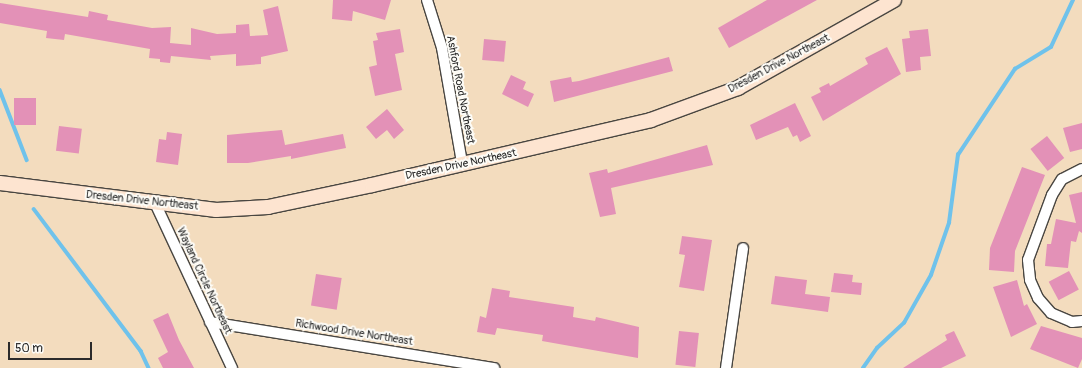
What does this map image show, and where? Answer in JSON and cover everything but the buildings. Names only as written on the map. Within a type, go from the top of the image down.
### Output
[{"type":"street","name":"Ashford Road Northeast","points":[[426,0],[442,48],[462,162]]},
{"type":"street","name":"Dresden Drive Northeast","points":[[0,183],[216,210],[268,206],[462,162],[544,148],[651,120],[738,88],[894,0]]},
{"type":"street","points":[[1082,169],[1062,179],[1052,195],[1028,260],[1030,280],[1038,298],[1051,313],[1072,322],[1082,320]]},
{"type":"street","name":"Wayland Circle Northeast","points":[[155,203],[232,368]]},
{"type":"street","points":[[726,368],[743,248]]},
{"type":"street","name":"Richwood Drive Northeast","points":[[210,322],[494,368]]},
{"type":"waterway","points":[[863,368],[877,348],[904,323],[931,275],[949,223],[958,155],[1015,69],[1051,47],[1073,0]]},
{"type":"waterway","points":[[0,90],[27,160]]},
{"type":"waterway","points":[[34,209],[141,351],[149,368]]}]
